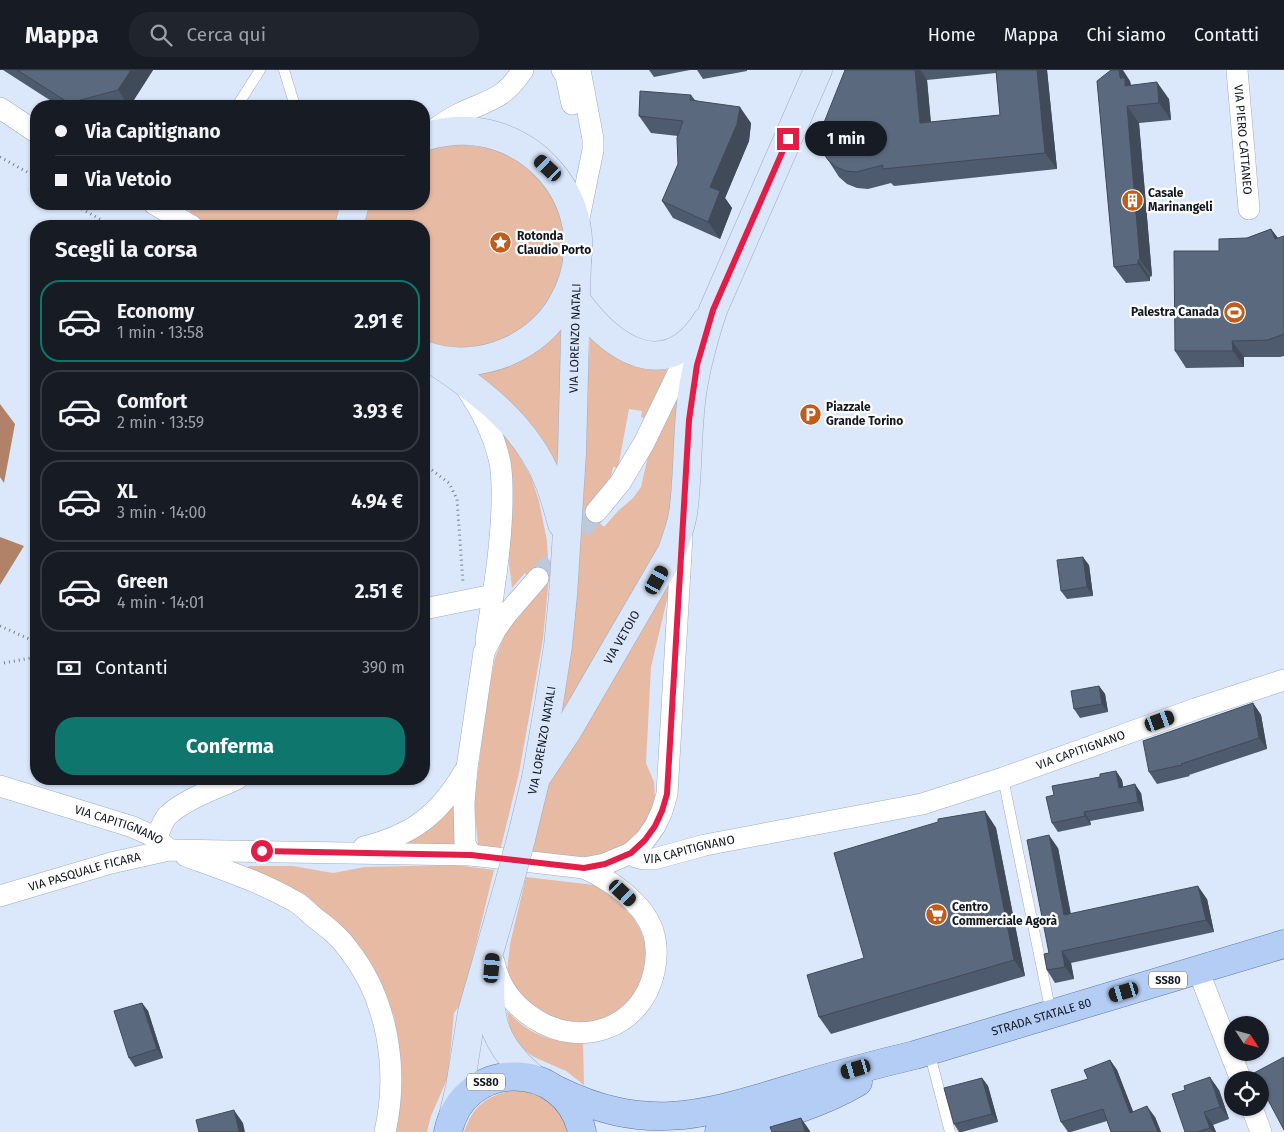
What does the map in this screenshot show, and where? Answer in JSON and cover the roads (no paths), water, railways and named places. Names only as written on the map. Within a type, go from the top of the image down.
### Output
[{"type":"main road","name":"STRADA STATALE 80","points":[[545,1084],[581,1104],[604,1113],[635,1120],[667,1121],[716,1112],[856,1069],[922,1052],[1284,944]]},
{"type":"main road","name":"STRADA STATALE 80","points":[[720,1132],[779,1115],[829,1097],[884,1068],[922,1052]]},
{"type":"main road","name":"SS80","points":[[450,1124],[456,1109],[469,1094],[488,1082],[510,1076],[545,1084]]},
{"type":"main road","points":[[545,1084],[566,1099],[574,1109],[582,1132]]},
{"type":"street","name":"VIA VETOIO","points":[[536,778],[568,730],[672,551],[679,532],[684,508],[691,401],[700,355],[713,310],[818,70]]},
{"type":"street","name":"VIA PIERO CATTANEO","points":[[1237,70],[1249,209]]},
{"type":"street","points":[[430,128],[447,131],[469,120],[500,96],[517,80],[522,71]]},
{"type":"street","points":[[430,356],[463,362],[482,360],[516,348],[546,326],[558,312],[567,296],[577,260],[577,228],[593,150],[592,139],[568,71]]},
{"type":"street","points":[[0,108],[30,128]]},
{"type":"street","points":[[469,120],[492,134],[513,142],[538,158],[562,186],[571,206],[577,228]]},
{"type":"street","points":[[166,210],[185,219]]},
{"type":"street","name":"VIA LORENZO NATALI","points":[[450,1124],[460,1086],[472,1012],[493,948],[536,778],[558,646],[572,453],[577,260]]},
{"type":"street","name":"VIA VETOIO","points":[[577,302],[608,336],[628,349],[652,355],[671,353],[688,344],[696,336],[713,310]]},
{"type":"street","points":[[596,512],[620,483],[644,443],[696,336]]},
{"type":"street","name":"VIA LORENZO NATALI","points":[[430,358],[459,377],[501,412],[529,445],[548,479],[566,537]]},
{"type":"street","points":[[459,377],[485,419],[499,459],[502,482],[501,535],[467,768],[464,803],[465,844],[471,855]]},
{"type":"street","points":[[631,853],[645,840],[655,826],[667,794],[684,508]]},
{"type":"street","points":[[484,652],[506,615],[538,578]]},
{"type":"street","points":[[430,609],[493,595]]},
{"type":"street","name":"VIA CAPITIGNANO","points":[[0,786],[103,817],[163,844],[243,851],[471,855],[584,868],[605,864],[631,853],[643,859],[654,859],[706,845],[922,804],[1003,778],[1195,709],[1284,680]]},
{"type":"street","points":[[338,853],[388,841],[411,829],[432,814],[452,793],[467,768]]},
{"type":"street","points":[[224,785],[192,800],[167,816],[162,824],[163,844],[295,902],[334,933],[348,949],[360,965],[377,1000],[388,1040],[391,1073],[385,1132]]},
{"type":"street","name":"VIA PASQUALE FICARA","points":[[0,896],[112,862],[163,844]]},
{"type":"street","points":[[243,851],[238,853],[232,862],[243,878]]},
{"type":"street","points":[[493,948],[497,975],[514,1002],[526,1013],[553,1028],[569,1033],[593,1032],[618,1023],[631,1014],[644,999],[652,981],[656,964],[656,948],[652,930],[643,914],[616,886],[584,868]]},
{"type":"street","name":"VIA LORENZO NATALI","points":[[493,948],[491,995],[496,1030],[504,1049],[521,1068],[545,1084]]},
{"type":"street","points":[[1198,970],[1237,1071]]},
{"type":"street","points":[[1255,1116],[1261,1132]]},
{"type":"lane","points":[[241,100],[260,70]]},
{"type":"lane","points":[[284,70],[293,100]]},
{"type":"lane","points":[[1003,778],[1051,1014]]},
{"type":"lane","points":[[922,1052],[950,1132]]},
{"type":"tunnel","points":[[538,578],[596,512]]},
{"type":"place","name":"Casale Marinangeli","points":[[1132,200]]},
{"type":"place","name":"Rotonda Claudio Porto","points":[[501,243]]},
{"type":"place","name":"Palestra Canada","points":[[1235,312]]},
{"type":"place","name":"Piazzale Grande Torino","points":[[810,414]]},
{"type":"place","name":"Centro Commerciale Agorà","points":[[936,914]]}]
